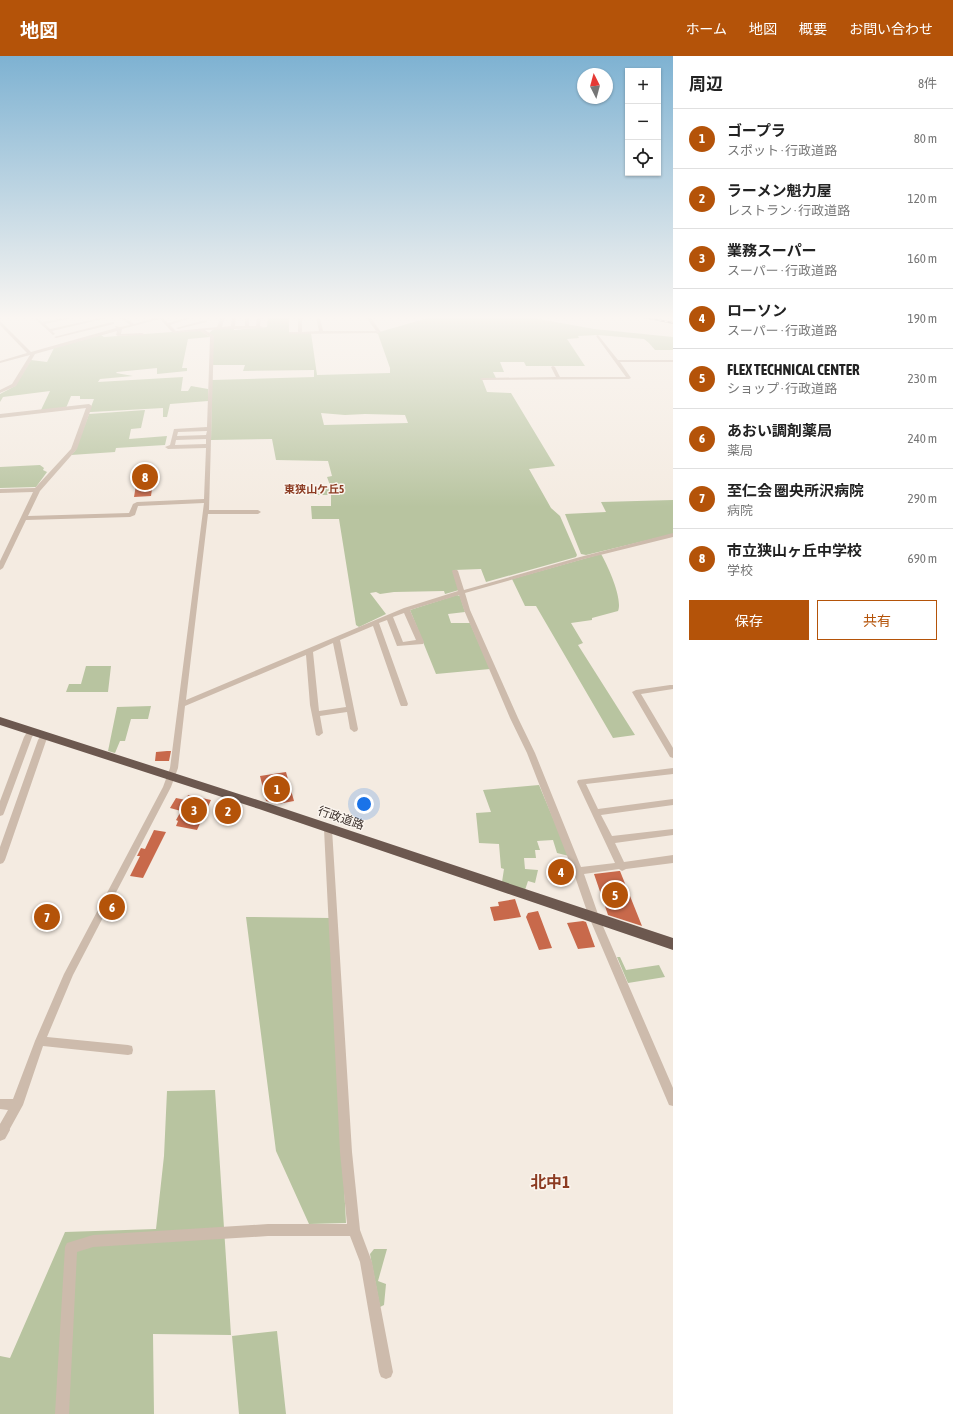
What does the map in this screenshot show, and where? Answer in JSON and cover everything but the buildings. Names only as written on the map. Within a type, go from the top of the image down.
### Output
[{"type":"highway","name":"行政道路","points":[[0,721],[673,944]]},
{"type":"street","points":[[0,392],[14,385],[17,380]]},
{"type":"street","points":[[1,1131],[17,1105],[40,1041],[70,974],[171,777],[179,738],[208,501],[208,437],[211,380]]},
{"type":"street","points":[[0,416],[89,406],[73,450],[37,490],[0,568]]},
{"type":"street","points":[[208,446],[170,447],[176,430],[209,429]]},
{"type":"street","points":[[174,438],[208,437]]},
{"type":"street","points":[[0,491],[37,490]]},
{"type":"street","points":[[24,518],[130,515],[133,514],[135,505],[137,504],[208,501]]},
{"type":"street","points":[[206,512],[258,512]]},
{"type":"street","points":[[182,705],[406,609],[589,556],[673,535]]},
{"type":"street","points":[[455,571],[461,592],[493,671],[531,753],[578,871],[594,917],[669,1081],[673,1101]]},
{"type":"street","points":[[389,616],[400,644],[420,642],[406,609]]},
{"type":"street","points":[[375,622],[404,704]]},
{"type":"street","points":[[336,640],[354,729]]},
{"type":"street","points":[[310,651],[319,733]]},
{"type":"street","points":[[670,687],[636,692],[673,755]]},
{"type":"street","points":[[316,714],[350,709]]},
{"type":"street","points":[[0,813],[28,737],[32,731]]},
{"type":"street","points":[[0,860],[42,740],[45,736]]},
{"type":"street","points":[[622,867],[581,782],[673,771]]},
{"type":"street","points":[[596,812],[673,802]]},
{"type":"street","points":[[328,829],[335,928],[346,1152],[354,1230],[366,1262],[386,1372]]},
{"type":"street","points":[[609,840],[673,832]]},
{"type":"street","points":[[578,871],[622,867],[673,859]]},
{"type":"street","points":[[40,1041],[128,1050]]},
{"type":"street","points":[[0,1104],[17,1105]]},
{"type":"street","points":[[62,1414],[72,1247],[93,1241],[268,1230],[354,1230]]},
{"type":"green space","points":[[18,380],[99,380],[98,382],[183,380],[181,391],[188,391],[191,386],[208,389],[208,401],[170,404],[167,417],[163,417],[163,408],[89,412],[94,399],[80,399],[80,396],[71,396],[66,408],[41,410],[50,391],[3,397],[0,402],[0,394],[15,386]]},
{"type":"green space","points":[[212,380],[483,380],[487,392],[511,393],[555,466],[529,469],[551,508],[560,516],[577,555],[576,557],[486,582],[481,569],[454,570],[459,590],[445,594],[444,591],[394,592],[380,594],[376,592],[370,593],[386,614],[359,627],[356,625],[339,519],[312,519],[311,506],[331,506],[331,495],[307,495],[306,489],[331,488],[327,477],[332,476],[328,461],[276,460],[272,439],[211,440]],"holes":[[[321,413],[345,415],[405,415],[408,423],[324,425]]]},
{"type":"green space","points":[[145,410],[141,428],[131,429],[129,439],[167,436],[165,445],[116,448],[115,452],[71,455],[75,451],[89,414]]},
{"type":"green space","points":[[40,465],[44,468],[43,470],[47,472],[36,487],[0,488],[0,467]]},
{"type":"green space","points":[[673,500],[673,534],[586,555],[581,554],[565,514],[606,512],[601,502]]},
{"type":"green space","points":[[601,554],[611,574],[617,591],[619,606],[618,611],[592,618],[592,620],[571,623],[583,643],[578,645],[635,735],[613,738],[536,606],[525,606],[512,579]]},
{"type":"green space","points":[[457,595],[460,596],[465,612],[448,614],[451,623],[470,623],[490,669],[436,674],[410,610]]},
{"type":"green space","points":[[86,666],[111,666],[108,692],[66,692],[69,684],[81,684]]},
{"type":"green space","points":[[151,706],[148,719],[131,719],[125,741],[120,741],[115,753],[108,751],[117,707]]},
{"type":"green space","points":[[539,785],[569,856],[557,853],[553,840],[537,841],[540,850],[535,850],[536,858],[524,858],[525,869],[538,870],[535,883],[528,881],[525,890],[502,882],[504,869],[501,868],[499,844],[479,843],[476,813],[491,812],[483,790]]},
{"type":"green space","points":[[246,917],[330,918],[346,1223],[309,1224],[276,1151]]},
{"type":"green space","points":[[617,957],[620,957],[626,970],[659,965],[665,977],[628,983]]},
{"type":"green space","points":[[215,1090],[231,1335],[153,1334],[154,1414],[0,1414],[0,1356],[10,1358],[65,1232],[156,1229],[164,1156],[167,1091]]},
{"type":"green space","points":[[374,1249],[387,1249],[378,1281],[386,1284],[384,1305],[380,1307],[370,1254]]},
{"type":"green space","points":[[277,1331],[286,1414],[239,1414],[232,1336]]},
{"type":"place","name":"市立狭山ヶ丘中学校","points":[[145,477]]},
{"type":"place","name":"ゴープラ","points":[[277,789]]},
{"type":"place","name":"業務スーパー","points":[[194,810]]},
{"type":"place","name":"ラーメン魁力屋","points":[[228,811]]},
{"type":"place","name":"ローソン","points":[[561,872]]},
{"type":"place","name":"FLEX TECHNICAL CENTER","points":[[615,895]]},
{"type":"place","name":"あおい調剤薬局","points":[[112,907]]},
{"type":"place","name":"至仁会 圏央所沢病院","points":[[47,917]]},
{"type":"district","name":"東狭山ケ丘5","points":[[314,489]]},
{"type":"district","name":"北中1","points":[[550,1182]]}]
